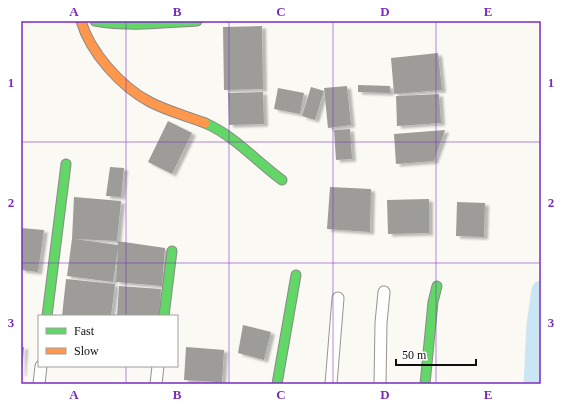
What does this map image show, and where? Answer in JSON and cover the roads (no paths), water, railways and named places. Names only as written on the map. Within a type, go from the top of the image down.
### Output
[{"type":"street","points":[[81,21],[84,35],[94,51],[131,89],[149,101],[219,129],[282,180]]},
{"type":"street","points":[[95,21],[114,25],[197,21]]},
{"type":"street","points":[[47,315],[66,164]]},
{"type":"street","points":[[164,315],[172,251]]},
{"type":"street","points":[[277,384],[296,276]]},
{"type":"street","points":[[424,384],[433,302],[437,286]]},
{"type":"street","points":[[380,384],[381,323],[384,292]]},
{"type":"street","points":[[331,384],[338,298]]},
{"type":"street","points":[[39,384],[41,367]]},
{"type":"street","points":[[156,384],[158,367]]},
{"type":"waterway","points":[[533,384],[536,325],[541,290]]}]
